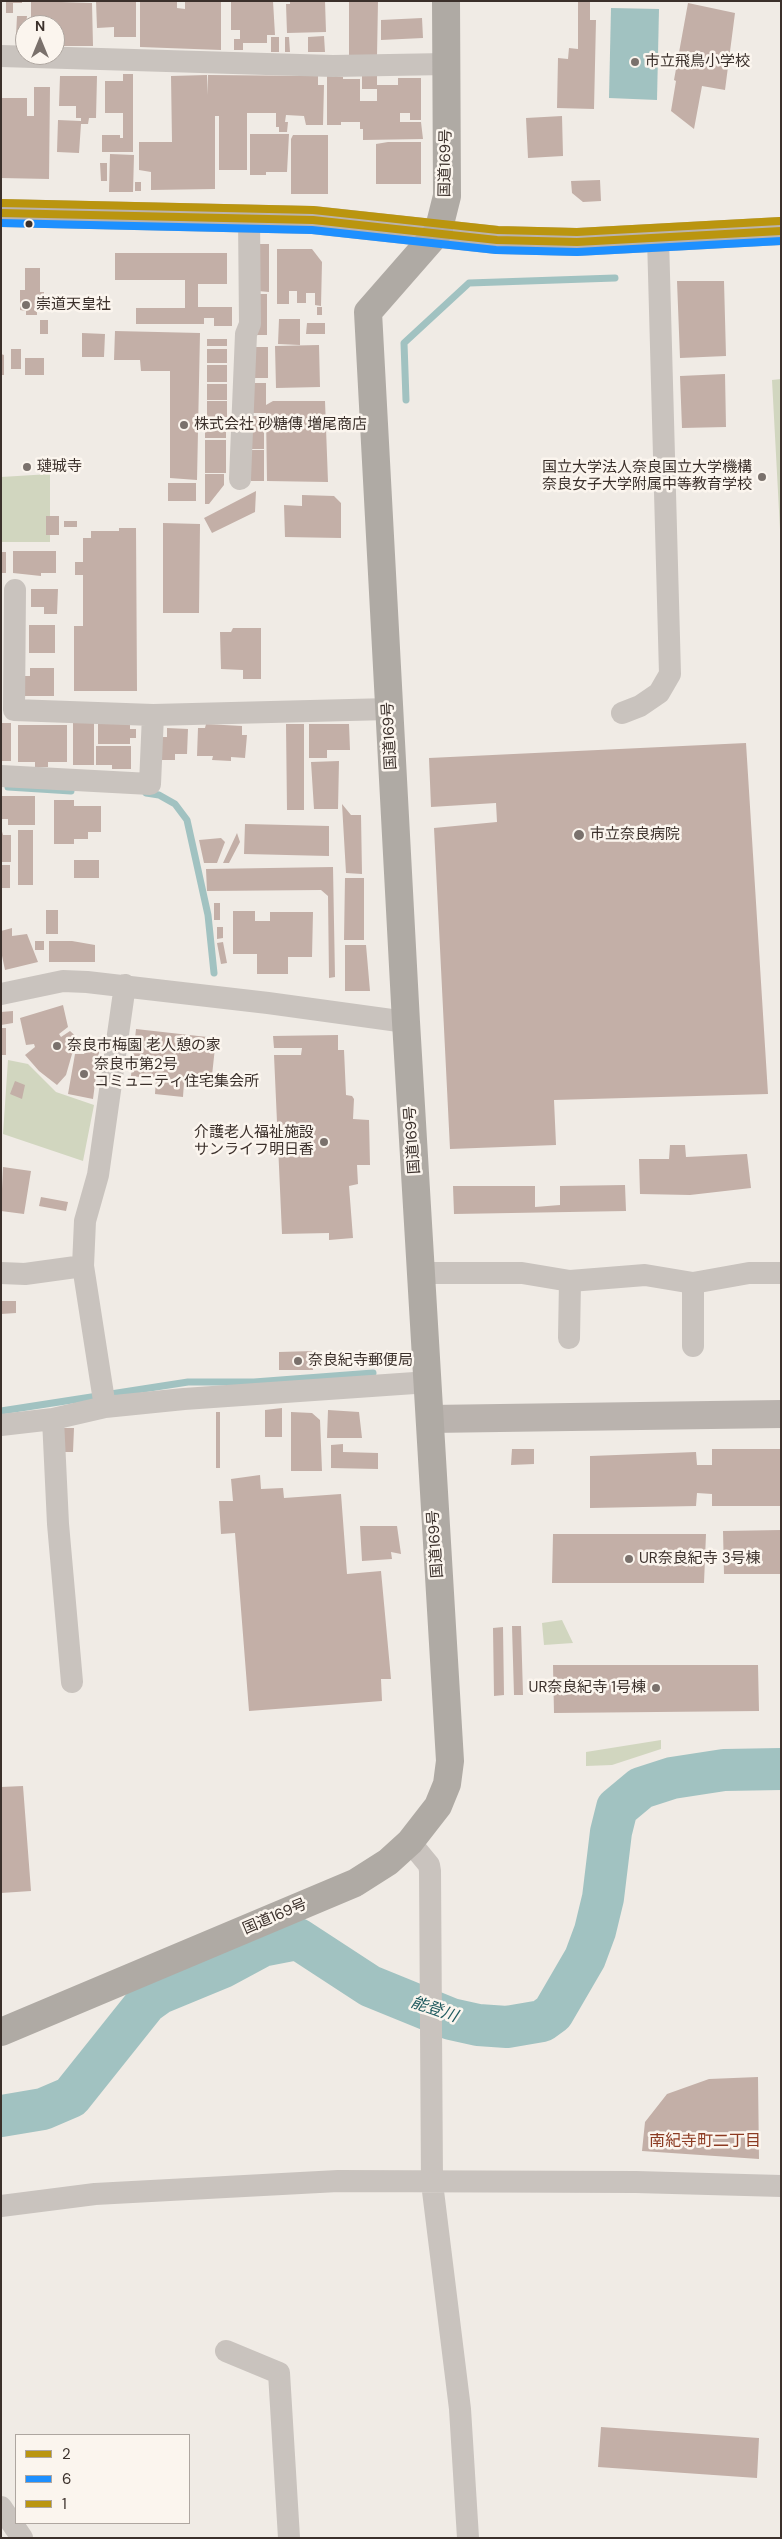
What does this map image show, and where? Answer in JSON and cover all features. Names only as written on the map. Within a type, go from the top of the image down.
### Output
[{"type":"highway","name":"国道169号","points":[[1,2032],[356,1883],[388,1862],[410,1842],[438,1806],[447,1784],[450,1761],[429,1382],[406,1022],[368,312],[438,232],[448,196],[446,1]]},
{"type":"street","points":[[1,56],[333,66],[446,64]]},
{"type":"street","points":[[1,213],[313,220],[438,232],[497,240],[577,242],[781,231]]},
{"type":"street","points":[[240,479],[246,334],[250,324],[249,218]]},
{"type":"street","points":[[622,713],[640,706],[659,693],[670,674],[658,539],[658,238]]},
{"type":"street","points":[[15,590],[14,710],[153,715],[389,709]]},
{"type":"street","points":[[1,776],[150,784],[153,715]]},
{"type":"street","points":[[1,994],[63,981],[125,985],[406,1022]]},
{"type":"street","points":[[105,1407],[83,1266],[85,1221],[98,1175],[125,985]]},
{"type":"street","points":[[1,1273],[25,1274],[83,1266]]},
{"type":"street","points":[[421,1273],[522,1274],[570,1281],[645,1275],[693,1283],[749,1273],[781,1273]]},
{"type":"street","points":[[569,1338],[570,1281]]},
{"type":"street","points":[[693,1283],[693,1346]]},
{"type":"street","points":[[1,1426],[53,1419],[105,1407],[184,1399],[429,1382]]},
{"type":"street","points":[[430,1419],[781,1414]]},
{"type":"street","points":[[53,1419],[58,1524],[72,1682]]},
{"type":"street","points":[[410,1842],[429,1865],[430,1871],[432,2182],[460,2409],[468,2538]]},
{"type":"street","points":[[1,2206],[95,2194],[338,2181],[636,2182],[781,2186]]},
{"type":"street","points":[[226,2351],[279,2373],[289,2538]]},
{"type":"street","points":[[1,2507],[22,2538]]},
{"type":"green space","points":[[781,379],[781,548],[772,380]]},
{"type":"green space","points":[[50,474],[50,542],[1,542],[1,477]]},
{"type":"green space","points":[[8,1060],[28,1064],[56,1092],[94,1105],[83,1161],[3,1134]]},
{"type":"green space","points":[[562,1620],[573,1643],[544,1645],[542,1623]]},
{"type":"green space","points":[[661,1740],[661,1749],[612,1765],[586,1766],[586,1752]]},
{"type":"water","points":[[611,8],[659,9],[657,100],[609,98]]},
{"type":"building","points":[[6,1],[22,1],[22,3],[13,3],[13,13],[6,13]]},
{"type":"building","points":[[31,1],[92,3],[93,46],[65,46],[65,15],[31,15]]},
{"type":"building","points":[[96,1],[136,1],[136,37],[114,37],[114,27],[97,28]]},
{"type":"building","points":[[140,1],[177,1],[177,8],[185,9],[185,1],[221,1],[221,50],[140,47]]},
{"type":"building","points":[[231,1],[273,1],[275,35],[267,35],[267,43],[243,43],[243,50],[234,50],[234,39],[240,39],[240,30],[231,30]]},
{"type":"building","points":[[290,1],[325,1],[326,32],[287,33],[286,4],[290,4]]},
{"type":"building","points":[[349,1],[378,1],[377,56],[349,56]]},
{"type":"building","points":[[578,1],[590,1],[590,20],[596,20],[594,109],[557,108],[558,58],[568,59],[569,48],[578,49]]},
{"type":"building","points":[[688,3],[735,13],[725,90],[702,86],[694,129],[671,111],[676,81],[674,80]]},
{"type":"building","points":[[422,18],[423,38],[381,40],[381,20]]},
{"type":"building","points":[[324,36],[325,52],[308,52],[308,37]]},
{"type":"building","points":[[271,37],[279,37],[279,52],[271,52]]},
{"type":"building","points":[[285,37],[289,37],[290,52],[285,52]]},
{"type":"building","points":[[123,74],[133,74],[133,152],[102,152],[102,135],[120,135],[120,138],[123,138],[123,113],[105,113],[105,81],[123,81]]},
{"type":"building","points":[[207,75],[207,95],[208,75],[318,76],[318,85],[324,85],[323,125],[306,125],[304,116],[286,115],[285,122],[288,122],[287,132],[279,132],[279,127],[276,127],[276,113],[247,113],[247,170],[219,170],[219,116],[215,116],[215,189],[151,190],[151,172],[139,170],[139,142],[172,142],[171,76]]},
{"type":"building","points":[[327,75],[343,77],[343,79],[360,79],[360,101],[377,101],[377,89],[362,89],[362,75],[377,75],[377,85],[398,85],[398,78],[421,78],[421,120],[410,120],[410,113],[400,113],[400,122],[421,122],[423,139],[363,140],[363,129],[360,129],[360,122],[341,122],[341,125],[327,125]]},
{"type":"building","points":[[60,76],[97,76],[96,118],[89,118],[88,124],[81,124],[79,153],[57,152],[58,120],[81,121],[81,118],[76,118],[76,106],[59,106]]},
{"type":"building","points":[[34,87],[50,87],[49,179],[1,178],[1,98],[27,98],[27,116],[34,116]]},
{"type":"building","points":[[562,116],[563,156],[528,158],[526,118]]},
{"type":"building","points":[[250,134],[289,134],[287,172],[266,172],[266,175],[250,175]]},
{"type":"building","points":[[293,135],[328,135],[328,194],[291,194],[291,139]]},
{"type":"building","points":[[421,142],[421,184],[376,184],[376,144]]},
{"type":"building","points":[[110,154],[134,155],[133,192],[109,192]]},
{"type":"building","points":[[100,163],[107,163],[107,181],[101,181]]},
{"type":"building","points":[[600,180],[601,201],[583,202],[572,193],[571,181]]},
{"type":"building","points":[[135,182],[141,182],[141,191],[135,191]]},
{"type":"building","points":[[258,244],[269,244],[269,292],[258,291]]},
{"type":"building","points":[[277,249],[312,249],[322,262],[321,306],[315,305],[315,293],[306,293],[306,303],[297,303],[297,291],[289,291],[289,304],[277,304]]},
{"type":"building","points":[[115,253],[227,253],[227,284],[198,284],[198,307],[232,307],[232,326],[214,326],[214,318],[204,318],[204,324],[136,324],[136,308],[185,308],[185,280],[115,280]]},
{"type":"building","points":[[25,268],[40,268],[40,292],[44,292],[44,309],[37,309],[37,315],[26,315],[26,311],[20,310],[20,290],[25,290]]},
{"type":"building","points":[[677,281],[724,281],[726,356],[680,358]]},
{"type":"building","points":[[256,294],[267,294],[267,335],[256,335]]},
{"type":"building","points":[[317,307],[322,307],[322,315],[317,315]]},
{"type":"building","points":[[279,319],[300,319],[300,345],[278,344]]},
{"type":"building","points":[[40,320],[48,320],[48,334],[40,334]]},
{"type":"building","points":[[307,323],[325,323],[325,334],[306,334]]},
{"type":"building","name":"株式会社 砂糖傳 増尾商店","points":[[115,331],[200,333],[197,480],[170,478],[170,371],[141,371],[140,360],[114,360]]},
{"type":"building","points":[[82,333],[105,334],[104,357],[82,357]]},
{"type":"building","points":[[207,339],[227,339],[227,346],[207,346]]},
{"type":"building","points":[[319,345],[320,387],[276,388],[275,346]]},
{"type":"building","points":[[252,347],[268,347],[268,378],[252,378]]},
{"type":"building","points":[[11,349],[21,349],[21,369],[11,369]]},
{"type":"building","points":[[207,349],[227,349],[227,363],[207,363]]},
{"type":"building","points":[[1,354],[4,355],[4,375],[1,375]]},
{"type":"building","points":[[25,358],[44,358],[44,375],[25,375]]},
{"type":"building","points":[[207,365],[227,365],[227,382],[207,382]]},
{"type":"building","points":[[725,374],[726,427],[682,428],[680,376]]},
{"type":"building","points":[[252,383],[266,383],[266,405],[273,401],[325,401],[328,482],[267,481],[266,413],[251,413]]},
{"type":"building","points":[[207,384],[227,384],[227,400],[207,400]]},
{"type":"building","points":[[207,401],[227,401],[227,417],[207,417]]},
{"type":"building","points":[[251,416],[264,416],[264,449],[251,449]]},
{"type":"building","points":[[205,419],[226,419],[226,438],[205,438]]},
{"type":"building","points":[[205,440],[226,440],[226,473],[205,473]]},
{"type":"building","points":[[251,450],[264,450],[264,481],[251,481]]},
{"type":"building","points":[[205,474],[224,474],[224,485],[209,504],[205,504]]},
{"type":"building","points":[[168,483],[196,483],[196,501],[168,501]]},
{"type":"building","points":[[256,491],[255,512],[212,533],[204,518]]},
{"type":"building","points":[[302,495],[334,496],[341,503],[341,538],[285,537],[284,505],[302,506]]},
{"type":"building","points":[[46,516],[59,516],[59,535],[46,535]]},
{"type":"building","points":[[64,521],[77,521],[77,527],[64,527]]},
{"type":"building","points":[[163,523],[200,524],[199,613],[163,613]]},
{"type":"building","points":[[119,528],[136,528],[137,691],[74,691],[74,626],[83,626],[83,575],[75,575],[75,562],[83,562],[83,538],[91,538],[91,531],[119,531]]},
{"type":"building","points":[[13,551],[56,551],[56,573],[41,573],[41,576],[13,573]]},
{"type":"building","points":[[1,552],[6,552],[6,573],[1,573]]},
{"type":"building","points":[[31,589],[58,589],[57,614],[44,614],[44,607],[31,607]]},
{"type":"building","points":[[29,625],[55,625],[55,653],[29,653]]},
{"type":"building","points":[[233,628],[261,628],[261,679],[243,679],[243,670],[221,669],[220,632],[231,632]]},
{"type":"building","points":[[30,668],[54,668],[54,696],[23,696],[23,676],[30,676]]},
{"type":"building","points":[[73,722],[94,722],[94,765],[73,765]]},
{"type":"building","points":[[98,722],[130,722],[130,729],[136,729],[136,738],[130,738],[130,744],[98,744]]},
{"type":"building","points":[[1,723],[11,723],[11,761],[1,761]]},
{"type":"building","points":[[206,724],[242,726],[242,735],[247,735],[245,758],[231,757],[231,761],[212,760],[213,756],[197,756],[198,728],[205,728]]},
{"type":"building","points":[[286,724],[304,724],[304,810],[287,810]]},
{"type":"building","points":[[309,724],[349,724],[350,750],[327,750],[327,758],[309,758]]},
{"type":"building","points":[[18,725],[67,725],[67,762],[48,762],[48,767],[35,767],[35,762],[18,762]]},
{"type":"building","points":[[167,728],[188,729],[187,754],[175,754],[175,760],[161,760],[162,737],[167,737]]},
{"type":"building","points":[[746,743],[768,1094],[554,1100],[556,1145],[450,1149],[434,828],[497,822],[496,803],[431,807],[429,758]]},
{"type":"building","points":[[96,746],[131,746],[131,769],[112,769],[112,765],[96,765]]},
{"type":"building","points":[[339,761],[338,809],[314,809],[311,762]]},
{"type":"building","points":[[1,796],[35,796],[35,825],[8,825],[8,819],[1,819]]},
{"type":"building","points":[[54,800],[74,800],[74,806],[101,806],[101,832],[88,832],[88,839],[74,839],[74,844],[54,844]]},
{"type":"building","points":[[342,804],[351,815],[361,815],[362,874],[346,873]]},
{"type":"building","points":[[245,824],[329,826],[329,856],[244,854]]},
{"type":"building","points":[[1,828],[3,835],[11,835],[11,862],[1,862]]},
{"type":"building","points":[[18,830],[33,830],[33,885],[18,885]]},
{"type":"building","points":[[237,833],[240,842],[229,863],[223,863]]},
{"type":"building","points":[[221,838],[225,842],[217,863],[204,863],[199,840]]},
{"type":"building","points":[[74,860],[99,860],[99,878],[74,878]]},
{"type":"building","points":[[1,865],[10,865],[10,888],[1,888]]},
{"type":"building","points":[[333,867],[335,977],[329,978],[328,896],[321,890],[207,891],[206,869]]},
{"type":"building","points":[[345,878],[364,878],[364,940],[344,940]]},
{"type":"building","points":[[214,903],[220,903],[220,920],[214,920]]},
{"type":"building","points":[[46,910],[58,910],[58,934],[46,934]]},
{"type":"building","points":[[233,911],[255,911],[255,921],[270,921],[270,912],[313,912],[312,957],[288,957],[288,974],[257,974],[257,954],[233,954]]},
{"type":"building","points":[[217,927],[223,927],[223,938],[217,939]]},
{"type":"building","points":[[12,928],[12,936],[27,934],[38,962],[5,970],[1,951],[1,931]]},
{"type":"building","points":[[35,941],[44,941],[44,950],[35,950]]},
{"type":"building","points":[[49,941],[72,941],[95,945],[95,962],[49,962]]},
{"type":"building","points":[[223,942],[227,963],[221,964],[217,943]]},
{"type":"building","points":[[345,945],[366,945],[370,991],[345,991]]},
{"type":"building","name":"奈良市梅園 老人憩の家","points":[[63,1005],[68,1027],[59,1034],[61,1037],[70,1031],[81,1041],[81,1044],[72,1054],[66,1075],[57,1085],[39,1071],[25,1055],[35,1047],[34,1044],[26,1045],[20,1018]]},
{"type":"building","points":[[13,1011],[13,1023],[1,1025],[1,1012]]},
{"type":"building","points":[[1,1028],[6,1028],[6,1055],[1,1055]]},
{"type":"building","points":[[136,1029],[216,1038],[211,1085],[184,1082],[183,1097],[155,1094],[156,1079],[131,1076]]},
{"type":"building","name":"介護老人福祉施設 サンライフ明日香","points":[[338,1035],[338,1050],[344,1050],[346,1095],[352,1096],[354,1099],[353,1119],[369,1120],[370,1165],[357,1165],[358,1184],[349,1186],[353,1238],[329,1240],[329,1233],[282,1234],[274,1055],[301,1055],[302,1048],[274,1048],[273,1036]]},
{"type":"building","name":"奈良市第2号 コミュニティ住宅集会所","points":[[100,1045],[93,1099],[68,1094],[75,1054],[84,1054],[85,1046]]},
{"type":"building","points":[[15,1081],[25,1085],[22,1099],[10,1094]]},
{"type":"building","points":[[670,1145],[685,1145],[686,1157],[747,1154],[751,1188],[690,1195],[640,1194],[639,1159],[669,1159]]},
{"type":"building","points":[[3,1167],[31,1171],[24,1214],[1,1211]]},
{"type":"building","points":[[625,1185],[626,1211],[454,1214],[453,1186],[535,1186],[535,1207],[560,1205],[560,1186]]},
{"type":"building","points":[[41,1197],[68,1202],[66,1211],[39,1206]]},
{"type":"building","points":[[1,1301],[16,1301],[16,1313],[1,1314]]},
{"type":"building","points":[[313,1351],[313,1370],[279,1370],[279,1352]]},
{"type":"building","points":[[282,1408],[282,1437],[265,1437],[265,1410]]},
{"type":"building","points":[[328,1410],[359,1412],[362,1438],[327,1438]]},
{"type":"building","points":[[216,1412],[220,1412],[220,1468],[216,1468]]},
{"type":"building","points":[[291,1412],[312,1413],[320,1420],[322,1471],[291,1471]]},
{"type":"building","points":[[59,1428],[74,1428],[73,1452],[59,1452]]},
{"type":"building","points":[[343,1444],[343,1452],[378,1453],[378,1469],[331,1468],[331,1445]]},
{"type":"building","points":[[512,1449],[534,1449],[534,1464],[511,1465]]},
{"type":"building","points":[[712,1449],[781,1449],[781,1506],[712,1506],[712,1494],[697,1493],[696,1506],[590,1508],[590,1456],[696,1452],[697,1465],[712,1465]]},
{"type":"building","points":[[260,1475],[261,1489],[283,1488],[284,1498],[341,1494],[347,1574],[381,1571],[391,1679],[381,1679],[382,1701],[249,1711],[235,1533],[221,1534],[219,1501],[233,1501],[231,1479]]},
{"type":"building","points":[[360,1526],[397,1526],[401,1554],[391,1552],[392,1559],[362,1561]]},
{"type":"building","points":[[781,1530],[781,1574],[724,1574],[723,1531]]},
{"type":"building","name":"UR奈良紀寺 3号棟","points":[[553,1534],[706,1534],[704,1583],[552,1583]]},
{"type":"building","points":[[512,1626],[521,1626],[523,1695],[514,1695]]},
{"type":"building","points":[[503,1627],[504,1695],[494,1696],[493,1628]]},
{"type":"building","name":"UR奈良紀寺 1号棟","points":[[553,1665],[758,1665],[759,1711],[554,1713]]},
{"type":"building","points":[[23,1786],[31,1891],[1,1893],[1,1787]]},
{"type":"building","points":[[758,2077],[759,2159],[642,2151],[645,2122],[667,2094],[709,2079]]},
{"type":"building","points":[[601,2427],[759,2438],[757,2478],[598,2467]]},
{"type":"waterway","points":[[406,400],[404,343],[469,283],[615,278]]},
{"type":"waterway","points":[[8,787],[71,791]]},
{"type":"waterway","points":[[146,793],[159,795],[175,804],[187,820],[208,915],[214,973]]},
{"type":"waterway","points":[[1,1411],[188,1382],[254,1382],[373,1373]]},
{"type":"waterway","name":"能登川","points":[[1,2116],[43,2109],[71,2097],[146,2003],[160,1993],[223,1967],[262,1946],[298,1939],[370,1986],[451,2019],[478,2025],[507,2027],[542,2021],[553,2013],[585,1958],[595,1931],[603,1898],[611,1832],[617,1808],[641,1788],[672,1778],[724,1770],[781,1769]]},
{"type":"transit line","name":"1","points":[[1,203],[313,210],[498,230],[577,232],[780,221]]},
{"type":"transit line","name":"2","points":[[1,213],[313,220],[497,240],[577,242],[781,231]]},
{"type":"transit line","name":"6","points":[[1,223],[312,230],[496,250],[577,252],[781,241]]},
{"type":"place","name":"市立飛鳥小学校","points":[[635,62]]},
{"type":"place","name":"崇道天皇社","points":[[26,305]]},
{"type":"place","name":"株式会社 砂糖傳 増尾商店","points":[[184,425]]},
{"type":"place","name":"璉珹寺","points":[[27,467]]},
{"type":"place","name":"国立大学法人奈良国立大学機構 奈良女子大学附属中等教育学校","points":[[762,477]]},
{"type":"place","name":"市立奈良病院","points":[[579,835]]},
{"type":"place","name":"奈良市梅園 老人憩の家","points":[[57,1046]]},
{"type":"place","name":"奈良市第2号 コミュニティ住宅集会所","points":[[84,1074]]},
{"type":"place","name":"介護老人福祉施設 サンライフ明日香","points":[[324,1142]]},
{"type":"place","name":"奈良紀寺郵便局","points":[[298,1361]]},
{"type":"place","name":"UR奈良紀寺 3号棟","points":[[629,1559]]},
{"type":"place","name":"UR奈良紀寺 1号棟","points":[[656,1688]]},
{"type":"district","name":"南紀寺町二丁目","points":[[705,2142]]}]
